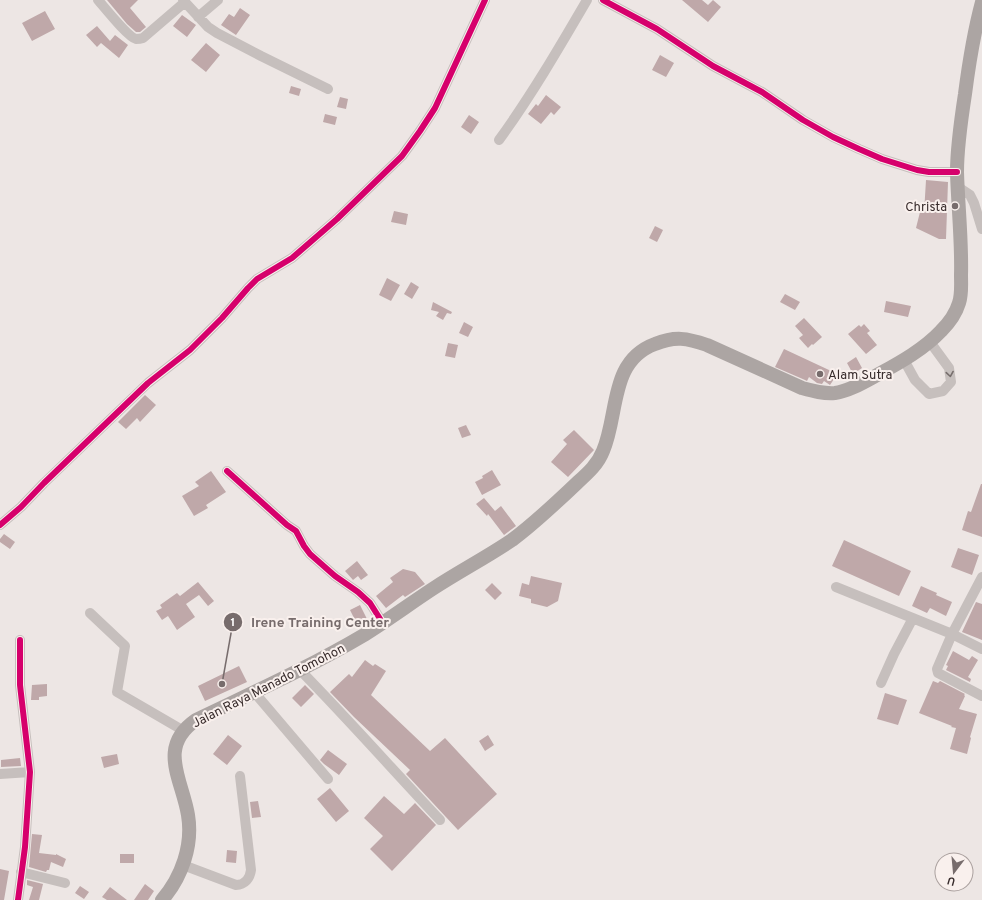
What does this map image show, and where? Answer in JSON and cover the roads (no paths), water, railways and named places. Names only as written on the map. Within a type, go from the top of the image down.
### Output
[{"type":"highway","name":"Jalan Raya Manado Tomohon","points":[[162,900],[175,883],[183,865],[187,850],[189,826],[188,815],[174,755],[176,742],[188,726],[196,720],[300,670],[365,634],[512,539],[550,508],[593,467],[600,458],[607,440],[620,383],[624,372],[635,357],[648,346],[665,340],[674,339],[686,339],[698,342],[802,388],[815,392],[834,393],[842,392],[865,382],[904,360],[930,342],[941,331],[956,309],[960,296],[961,261],[957,172],[958,150],[972,46],[982,2]]},
{"type":"street","points":[[98,0],[127,32],[138,39],[143,38],[184,1],[208,26],[228,39],[328,89]]},
{"type":"street","points":[[198,16],[218,0]]},
{"type":"street","points":[[0,525],[4,515],[21,507],[50,477],[148,383],[190,350],[222,318],[257,279],[292,258],[337,219],[402,156],[435,108],[486,0]]},
{"type":"street","points":[[499,140],[542,75],[587,0]]},
{"type":"street","points":[[603,0],[657,29],[713,66],[762,92],[803,120],[833,137],[876,156],[917,170],[929,172],[957,172]]},
{"type":"street","points":[[958,187],[970,195],[982,229]]},
{"type":"street","points":[[904,360],[915,380],[929,394],[943,391],[951,382],[949,368],[930,342]]},
{"type":"street","points":[[227,471],[287,525],[296,531],[310,554],[335,576],[358,592],[370,603],[382,622]]},
{"type":"street","points":[[982,577],[952,634],[937,669],[938,673],[982,696]]},
{"type":"street","points":[[836,587],[952,634],[982,649]]},
{"type":"street","points":[[90,613],[125,646],[117,692],[184,731]]},
{"type":"street","points":[[881,683],[913,618]]},
{"type":"street","points":[[18,900],[25,847],[30,772],[20,685],[20,640]]},
{"type":"street","points":[[300,670],[342,713],[385,762],[440,820]]},
{"type":"street","points":[[254,692],[328,779]]},
{"type":"street","points":[[0,774],[30,772]]},
{"type":"street","points":[[183,865],[236,885],[243,884],[248,878],[251,870],[240,776]]},
{"type":"street","points":[[21,872],[65,882]]},
{"type":"place","name":"Christa","points":[[955,206]]},
{"type":"place","name":"Alam Sutra","points":[[820,374]]},
{"type":"place","name":"Irene Training Center","points":[[222,684]]}]
